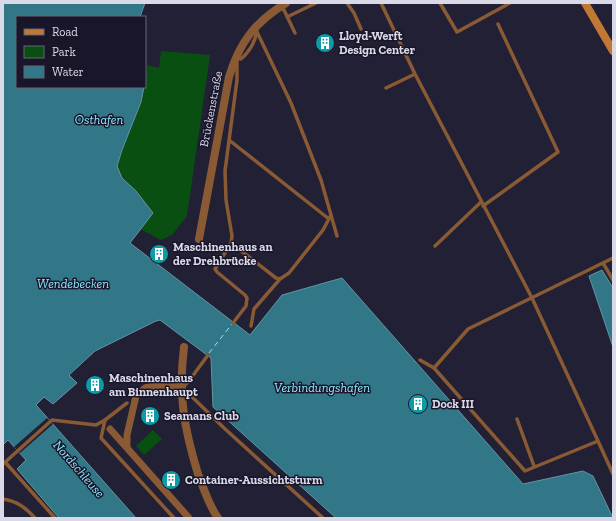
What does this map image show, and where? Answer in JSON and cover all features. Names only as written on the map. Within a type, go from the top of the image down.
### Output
[{"type":"main road","points":[[585,3],[613,51]]},
{"type":"street","name":"Brückenstraße","points":[[199,239],[229,77],[236,55],[241,45],[256,30],[262,20],[283,5]]},
{"type":"street","points":[[184,347],[181,369],[181,389],[188,439],[207,499],[218,518]]},
{"type":"street","points":[[127,448],[127,434],[136,396],[147,387],[156,385],[179,386],[181,389]]},
{"type":"street","points":[[110,429],[189,518]]},
{"type":"lane","points":[[287,17],[316,3]]},
{"type":"lane","points":[[346,3],[354,13],[361,29]]},
{"type":"lane","points":[[381,3],[415,74],[532,298],[613,474]]},
{"type":"lane","points":[[440,3],[457,32],[509,3]]},
{"type":"lane","points":[[283,5],[295,34]]},
{"type":"lane","points":[[436,246],[482,204],[558,152],[498,24]]},
{"type":"lane","points":[[256,30],[291,103],[321,180],[330,217],[337,236]]},
{"type":"lane","points":[[233,323],[246,306],[247,298],[215,269],[231,243],[232,236],[224,182],[224,171],[237,80],[236,55]]},
{"type":"lane","points":[[386,88],[415,74]]},
{"type":"lane","points":[[229,140],[330,217]]},
{"type":"lane","points":[[251,326],[254,309],[280,279],[289,273],[323,230],[330,217]]},
{"type":"lane","points":[[231,243],[276,278],[280,279]]},
{"type":"lane","points":[[434,368],[468,329],[613,258]]},
{"type":"lane","points":[[603,263],[613,280]]},
{"type":"lane","points":[[208,356],[181,389],[185,390],[224,428],[323,518]]},
{"type":"lane","points":[[420,360],[434,368],[525,471],[534,466],[598,441]]},
{"type":"lane","points":[[56,518],[4,463],[52,420],[96,425],[127,403]]},
{"type":"lane","points":[[517,419],[534,466]]},
{"type":"lane","points":[[105,420],[101,438],[174,518]]},
{"type":"lane","points":[[3,499],[20,504],[35,518]]},
{"type":"green space","points":[[161,51],[210,55],[187,216],[172,235],[161,240],[140,229],[153,213],[136,191],[122,178],[117,166],[141,102],[144,88],[146,88],[147,65],[159,68]]},
{"type":"green space","points":[[153,430],[162,439],[144,455],[136,446]]},
{"type":"water","points":[[3,3],[145,3],[140,16],[16,16],[16,88],[144,88],[141,102],[117,166],[122,178],[136,191],[153,213],[130,243],[250,335],[282,295],[342,278],[523,484],[583,471],[593,476],[613,518],[336,518],[213,407],[211,358],[160,320],[95,351],[69,375],[77,383],[53,404],[44,397],[36,405],[136,518],[59,518],[17,469],[26,460],[8,440],[3,445]]},
{"type":"water","points":[[602,270],[613,288],[613,347],[589,276]]},
{"type":"pier","points":[[47,418],[53,424],[20,453],[14,447]]},
{"type":"ferry route","points":[[209,353],[232,324]]},
{"type":"place","name":"Lloyd-Werft Design Center","points":[[325,43]]},
{"type":"place","name":"Maschinenhaus an der Drehbrücke","points":[[159,254]]},
{"type":"place","name":"Maschinenhaus am Binnenhaupt","points":[[95,385]]},
{"type":"place","name":"Dock III","points":[[418,404]]},
{"type":"place","name":"Seamans Club","points":[[150,416]]},
{"type":"place","name":"Container-Aussichtsturm","points":[[171,480]]},
{"type":"water label","name":"Osthafen","points":[[99,119]]},
{"type":"water label","name":"Wendebecken","points":[[73,283]]},
{"type":"water label","name":"Verbindungshafen","points":[[322,387]]},
{"type":"water label","name":"Nordschleuse","points":[[79,469]]}]
